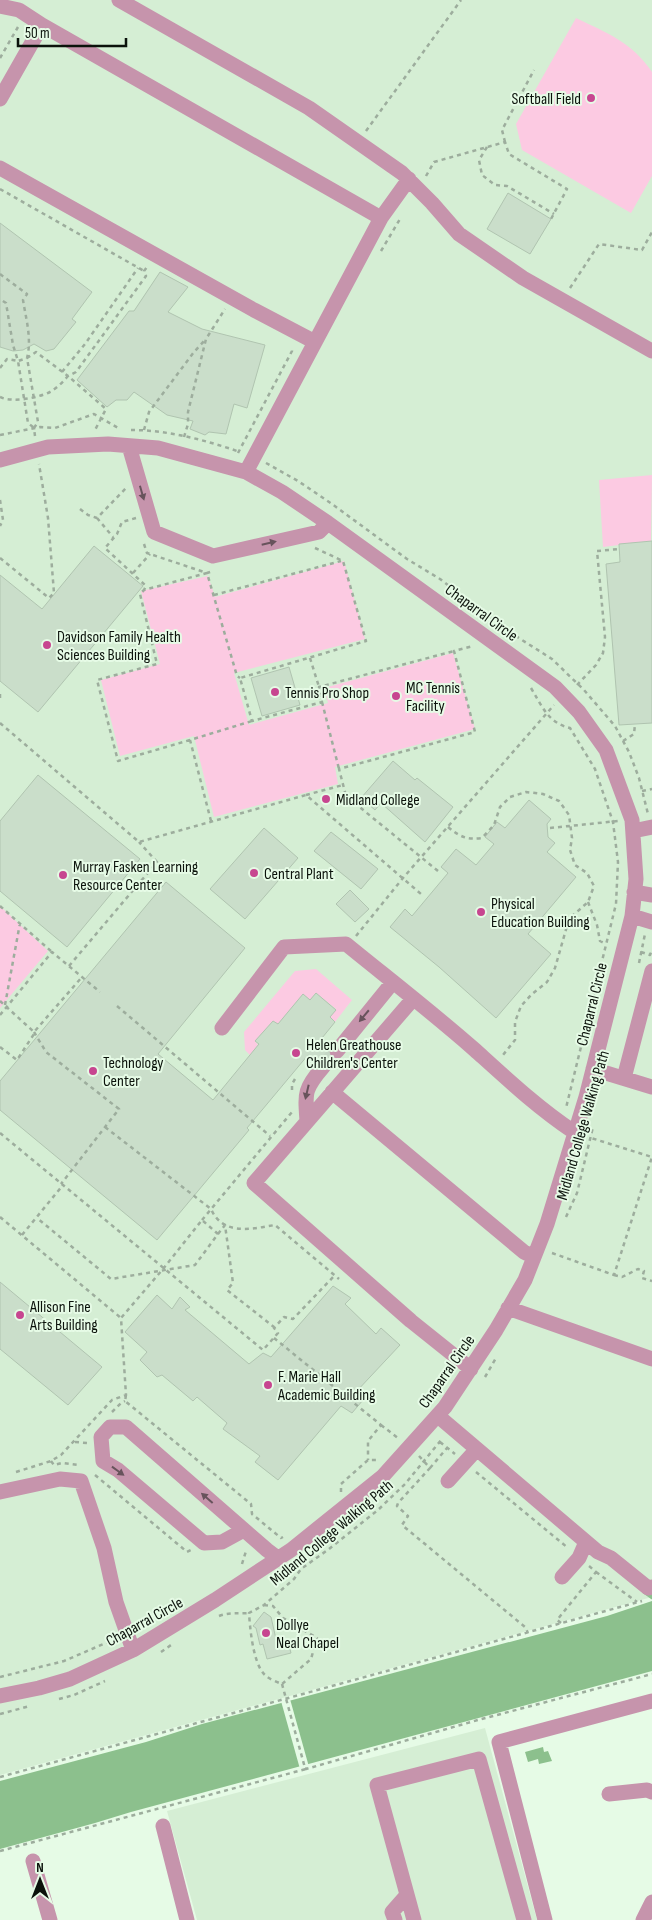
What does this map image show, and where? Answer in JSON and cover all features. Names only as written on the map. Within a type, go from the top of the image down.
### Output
[{"type":"street","points":[[119,0],[309,108],[413,184],[459,234],[522,278],[652,351]]},
{"type":"street","points":[[0,6],[19,10],[381,218]]},
{"type":"street","points":[[0,99],[42,24]]},
{"type":"street","points":[[0,168],[315,342]]},
{"type":"street","points":[[239,470],[315,342],[381,218],[413,184]]},
{"type":"street","name":"Chaparral Circle","points":[[0,460],[48,447],[95,444],[158,448],[239,470],[282,492],[485,636],[564,695],[579,712],[606,750],[633,825],[636,879],[632,916],[593,1069],[569,1128],[541,1259],[525,1280],[470,1369],[438,1416],[384,1476],[279,1559],[215,1600],[133,1650],[70,1679],[0,1696]]},
{"type":"street","points":[[129,446],[154,532],[213,556],[319,532],[328,523]]},
{"type":"street","points":[[633,825],[652,827]]},
{"type":"street","points":[[634,892],[652,895]]},
{"type":"street","points":[[632,916],[650,922]]},
{"type":"street","points":[[222,1028],[284,947],[346,944],[474,1050],[508,1082],[569,1128]]},
{"type":"street","points":[[624,1078],[644,971]]},
{"type":"street","points":[[337,1051],[393,982]]},
{"type":"street","points":[[413,999],[254,1183],[411,1321],[470,1369]]},
{"type":"street","points":[[307,1121],[305,1094],[310,1082],[322,1067]]},
{"type":"street","points":[[593,1069],[652,1087]]},
{"type":"street","points":[[332,1092],[524,1252],[541,1259]]},
{"type":"street","points":[[508,1308],[652,1359]]},
{"type":"street","points":[[438,1416],[598,1552],[611,1558],[648,1588],[648,1594]]},
{"type":"street","points":[[244,1530],[222,1542],[204,1543],[118,1470],[103,1461],[101,1437],[110,1427],[126,1427],[279,1559]]},
{"type":"street","points":[[448,1481],[477,1449]]},
{"type":"street","points":[[0,1492],[60,1479],[81,1481],[104,1548],[116,1602],[133,1650]]},
{"type":"street","points":[[562,1576],[579,1558],[586,1542]]},
{"type":"street","points":[[545,1920],[499,1742],[652,1701]]},
{"type":"street","points":[[414,1920],[376,1785],[479,1759],[524,1920]]},
{"type":"street","points":[[609,1794],[647,1790],[652,1792]]},
{"type":"street","points":[[163,1826],[187,1920]]},
{"type":"street","points":[[33,1861],[50,1920]]},
{"type":"street","points":[[395,1920],[392,1912],[407,1895]]},
{"type":"street","points":[[643,1920],[652,1902]]},
{"type":"path","points":[[358,142],[461,0]]},
{"type":"path","points":[[534,70],[502,130],[509,154],[567,189],[551,219]]},
{"type":"path","points":[[413,184],[434,162],[505,142]]},
{"type":"path","points":[[488,147],[479,160],[482,175],[495,185],[507,186],[554,214]]},
{"type":"path","points":[[0,189],[139,268],[144,271],[146,276],[76,372],[68,376],[50,392],[12,400],[0,397]]},
{"type":"path","points":[[381,252],[404,212]]},
{"type":"path","points":[[562,300],[599,244],[642,250],[652,232]]},
{"type":"path","points":[[144,271],[150,263]]},
{"type":"path","points":[[62,372],[85,344],[139,268]]},
{"type":"path","points":[[0,274],[27,294],[23,300],[29,336],[27,358],[38,422],[34,428],[48,518],[54,593],[49,598],[0,558]]},
{"type":"path","points":[[0,298],[6,303],[28,423],[34,428]]},
{"type":"path","points":[[144,430],[149,412],[206,338],[228,304]]},
{"type":"path","points":[[184,437],[188,424],[188,412],[206,338]]},
{"type":"path","points":[[239,470],[238,451],[292,352],[292,343]]},
{"type":"path","points":[[0,368],[7,359],[18,361],[36,352],[68,376],[106,409],[95,427],[95,444]]},
{"type":"path","points":[[260,480],[270,457]]},
{"type":"path","points":[[97,518],[129,485],[131,493]]},
{"type":"path","points":[[0,500],[3,520],[0,526]]},
{"type":"path","points":[[80,509],[88,515],[97,518],[113,537]]},
{"type":"path","points":[[136,510],[138,518],[122,522],[118,534],[113,537],[105,548],[146,586],[140,594],[157,664],[97,680],[118,761],[322,702]]},
{"type":"path","points":[[142,535],[147,553],[207,573]]},
{"type":"path","points":[[240,678],[366,641],[343,561],[310,546]]},
{"type":"path","points":[[356,937],[404,878],[546,713],[578,684],[604,654],[605,637],[597,551],[619,549]]},
{"type":"path","points":[[133,573],[150,554]]},
{"type":"path","points":[[214,595],[343,561]]},
{"type":"path","points":[[144,590],[216,571]]},
{"type":"path","points":[[207,573],[236,676],[240,678],[252,721]]},
{"type":"path","points":[[485,636],[497,622]]},
{"type":"path","points":[[319,687],[476,645],[468,639]]},
{"type":"path","points":[[339,769],[476,732],[454,651]]},
{"type":"path","points":[[310,658],[346,796],[438,871]]},
{"type":"path","points":[[529,684],[546,713],[559,725],[570,728],[595,769],[613,822],[618,862],[616,904],[606,944],[569,1128]]},
{"type":"path","points":[[0,694],[0,699]]},
{"type":"path","points":[[0,723],[139,842],[157,862],[69,966]]},
{"type":"path","points":[[623,741],[634,734],[635,724]]},
{"type":"path","points":[[190,740],[211,822]]},
{"type":"path","points":[[139,842],[342,785]]},
{"type":"path","points":[[642,791],[652,789]]},
{"type":"path","points":[[448,827],[458,836],[470,840],[482,838],[494,825],[500,807],[510,797],[526,792],[543,794],[559,801],[569,815],[572,838],[570,850],[575,865],[587,873],[594,886],[588,902],[569,919],[555,968],[547,982],[521,1006],[515,1022],[515,1040],[499,1060]]},
{"type":"path","points":[[306,795],[421,894]]},
{"type":"path","points":[[550,828],[613,822],[633,825]]},
{"type":"path","points":[[588,902],[597,925],[600,941],[650,956],[652,950]]},
{"type":"path","points":[[0,906],[100,992]]},
{"type":"path","points":[[644,971],[641,952],[650,922]]},
{"type":"path","points":[[6,1006],[20,923]]},
{"type":"path","points":[[0,1015],[52,952]]},
{"type":"path","points":[[0,1047],[17,1060],[34,1036],[34,1032],[82,977]]},
{"type":"path","points":[[0,1001],[34,1032],[46,1052],[119,1109],[22,1236]]},
{"type":"path","points":[[117,1006],[270,1137]]},
{"type":"path","points":[[292,1093],[292,1084],[297,1078]]},
{"type":"path","points":[[288,1533],[280,1538],[252,1514],[251,1504],[125,1401],[121,1318],[293,1111]]},
{"type":"path","name":"Midland College Walking Path","points":[[564,1222],[576,1193],[595,1120]]},
{"type":"path","points":[[105,1127],[211,1209],[215,1218],[225,1225],[241,1230],[275,1225],[342,1282]]},
{"type":"path","points":[[0,1133],[263,1350],[278,1333],[227,1290],[233,1283],[225,1225]]},
{"type":"path","points":[[591,1138],[652,1156],[614,1276]]},
{"type":"path","points":[[0,1217],[121,1318]]},
{"type":"path","points":[[36,1218],[111,1279],[195,1265],[225,1225]]},
{"type":"path","points":[[202,1220],[218,1234]]},
{"type":"path","points":[[541,1259],[553,1251],[614,1276],[622,1277],[638,1268],[644,1271],[642,1278],[652,1281]]},
{"type":"path","points":[[274,1328],[284,1317],[293,1319],[335,1276]]},
{"type":"path","points":[[274,1338],[381,1426],[410,1447],[430,1468]]},
{"type":"path","points":[[483,1379],[500,1351]]},
{"type":"path","points":[[9,1474],[51,1461],[61,1455],[112,1400],[126,1395]]},
{"type":"path","points":[[368,1460],[368,1441],[381,1426]]},
{"type":"path","name":"Midland College Walking Path","points":[[282,1684],[264,1675],[258,1663],[250,1630],[249,1613],[264,1605],[294,1579],[300,1569],[330,1549],[378,1510],[405,1484],[440,1442],[450,1426]]},
{"type":"path","points":[[440,1442],[596,1572],[638,1602]]},
{"type":"path","points":[[447,1448],[398,1503],[397,1506],[408,1516],[402,1525],[525,1626],[528,1633]]},
{"type":"path","points":[[341,1497],[341,1484],[368,1460],[382,1461]]},
{"type":"path","points":[[561,1623],[557,1620],[596,1572]]},
{"type":"path","points":[[0,1778],[638,1602],[648,1594]]},
{"type":"path","points":[[264,1605],[273,1606],[283,1618],[318,1638],[311,1659],[282,1684],[305,1769]]},
{"type":"path","points":[[0,1850],[652,1674]]},
{"type":"shaded area","name":"Midland College","points":[[0,0],[652,0],[652,1597],[0,1775]]},
{"type":"shaded area","name":"Softball Field","points":[[576,18],[618,39],[636,53],[652,72],[652,176],[631,213],[522,150],[516,124]]},
{"type":"shaded area","points":[[652,475],[651,541],[603,547],[599,480]]},
{"type":"shaded area","name":"MC Tennis Facility","points":[[344,561],[365,639],[234,673],[249,725],[328,703],[324,688],[453,653],[475,729],[335,767],[338,784],[214,817],[194,736],[120,756],[101,680],[160,664],[141,591],[208,576],[215,597]]},
{"type":"shaded area","points":[[0,906],[48,951],[0,1008]]},
{"type":"shaded area","points":[[316,969],[352,1000],[335,1022],[330,1017],[336,1009],[316,993],[310,1000],[303,994],[278,1024],[273,1021],[255,1041],[258,1045],[250,1055],[245,1050],[244,1032],[295,971]]},
{"type":"shaded area","points":[[652,1601],[652,1671],[0,1849],[0,1781],[146,1742],[202,1724],[607,1616]]},
{"type":"shaded area","points":[[485,1728],[537,1920],[197,1920],[167,1811]]},
{"type":"shaded area","points":[[543,1747],[544,1752],[548,1751],[552,1761],[539,1764],[538,1759],[528,1762],[525,1752]]},
{"type":"pier","points":[[290,1699],[309,1767],[300,1769],[281,1701]]},
{"type":"building","points":[[508,193],[551,219],[530,254],[487,229]]},
{"type":"building","points":[[0,223],[92,292],[72,319],[76,322],[54,349],[46,351],[34,344],[23,350],[13,351],[0,347]]},
{"type":"building","points":[[160,272],[188,287],[168,312],[202,329],[265,345],[247,408],[234,404],[226,434],[209,432],[205,435],[190,429],[193,421],[167,415],[134,392],[127,400],[116,400],[107,407],[77,380],[129,311],[134,311]]},
{"type":"building","points":[[652,541],[652,723],[619,725],[606,564],[620,562],[619,544]]},
{"type":"building","name":"Davidson Family Health Sciences Building","points":[[94,546],[143,586],[38,712],[0,681],[0,575],[42,609]]},
{"type":"building","name":"Tennis Pro Shop","points":[[289,667],[300,705],[262,716],[251,678]]},
{"type":"building","points":[[393,761],[415,780],[417,778],[453,807],[425,842],[381,803],[375,810],[361,798]]},
{"type":"building","name":"Murray Fasken Learning Resource Center","points":[[38,775],[140,859],[67,947],[0,891],[0,821]]},
{"type":"building","name":"Physical Education Building","points":[[529,800],[551,819],[547,824],[548,837],[555,843],[547,852],[576,877],[528,934],[551,954],[496,1018],[439,967],[390,927],[405,909],[412,916],[448,873],[441,867],[456,849],[476,865],[494,844],[485,837],[497,822],[505,828]]},
{"type":"building","name":"Central Plant","points":[[264,828],[298,858],[245,919],[210,889]]},
{"type":"building","points":[[331,832],[378,869],[361,889],[314,851]]},
{"type":"building","name":"Technology Center","points":[[166,882],[245,948],[158,1054],[213,1100],[259,1044],[255,1041],[273,1021],[278,1024],[303,994],[310,1000],[316,993],[336,1010],[330,1017],[335,1022],[322,1038],[330,1045],[328,1050],[331,1058],[338,1060],[332,1067],[329,1060],[320,1058],[316,1061],[308,1055],[247,1128],[249,1130],[157,1240],[0,1110],[0,1081]]},
{"type":"building","points":[[350,890],[369,909],[355,922],[336,904]]},
{"type":"building","name":"Allison Fine Arts Building","points":[[0,1282],[102,1367],[68,1405],[0,1349]]},
{"type":"building","name":"F. Marie Hall Academic Building","points":[[333,1286],[351,1298],[345,1304],[376,1334],[381,1328],[400,1345],[355,1393],[363,1400],[352,1413],[341,1406],[278,1480],[255,1462],[260,1456],[223,1429],[227,1423],[197,1397],[193,1401],[162,1375],[157,1377],[140,1360],[147,1352],[125,1332],[157,1295],[172,1309],[180,1297],[190,1307],[185,1310],[249,1364],[263,1353],[271,1357]]},
{"type":"building","name":"Dollye Neal Chapel","points":[[264,1612],[271,1617],[276,1639],[282,1638],[283,1644],[288,1642],[291,1653],[267,1659],[263,1644],[260,1645],[256,1628],[253,1626]]},
{"type":"waterway","points":[[645,1592],[652,1597]]},
{"type":"tunnel","points":[[323,1067],[337,1051]]},
{"type":"place","name":"Softball Field","points":[[591,98]]},
{"type":"place","name":"Davidson Family Health Sciences Building","points":[[47,645]]},
{"type":"place","name":"Tennis Pro Shop","points":[[275,692]]},
{"type":"place","name":"MC Tennis Facility","points":[[396,696]]},
{"type":"place","name":"Midland College","points":[[326,799]]},
{"type":"place","name":"Central Plant","points":[[254,873]]},
{"type":"place","name":"Murray Fasken Learning Resource Center","points":[[63,875]]},
{"type":"place","name":"Physical Education Building","points":[[481,912]]},
{"type":"place","name":"Helen Greathouse Children's Center","points":[[296,1053]]},
{"type":"place","name":"Technology Center","points":[[93,1071]]},
{"type":"place","name":"Allison Fine Arts Building","points":[[20,1315]]},
{"type":"place","name":"F. Marie Hall Academic Building","points":[[268,1385]]},
{"type":"place","name":"Dollye Neal Chapel","points":[[266,1633]]}]
